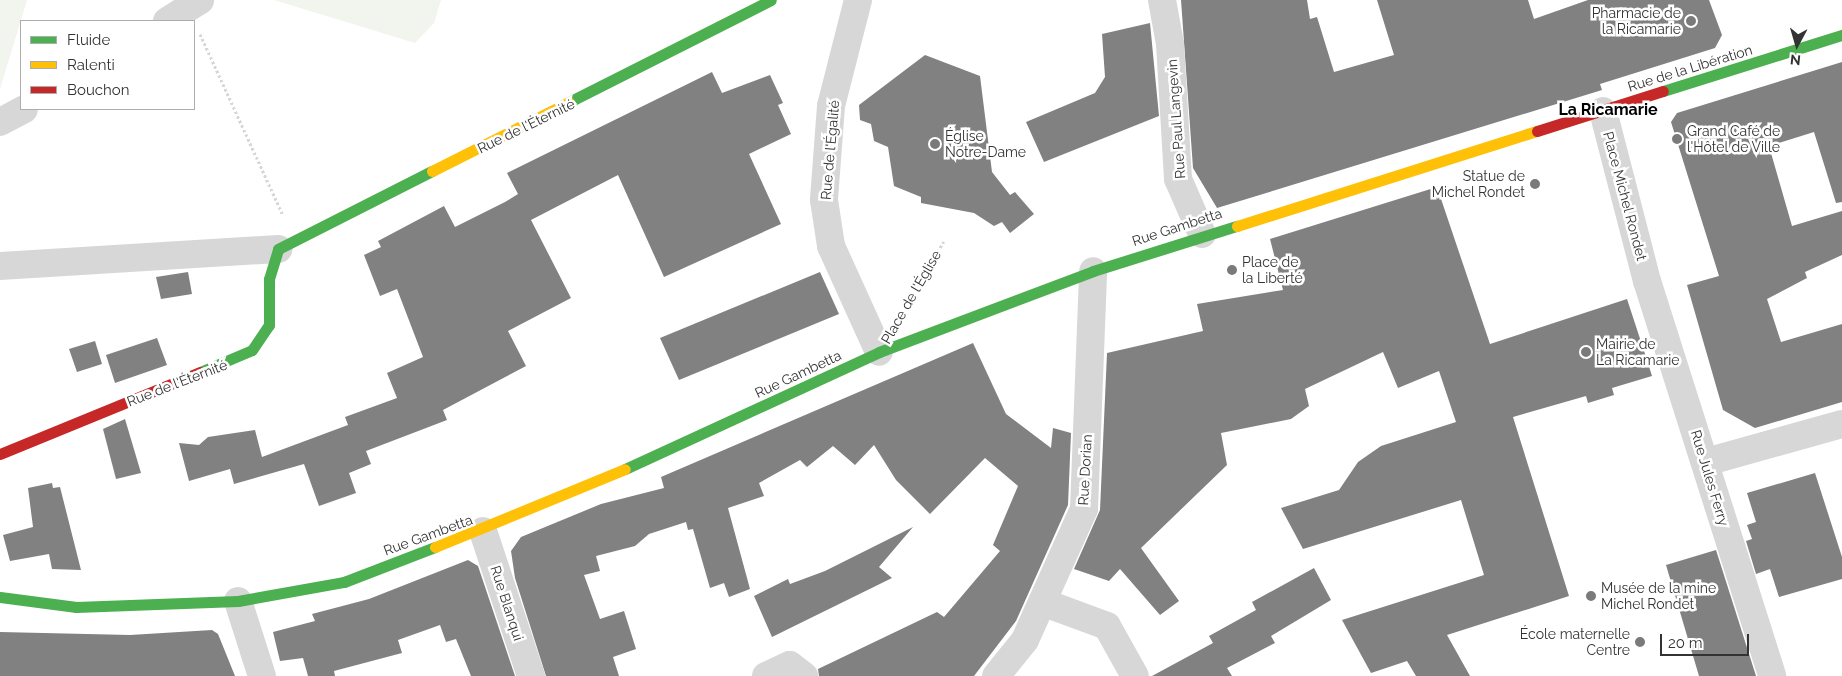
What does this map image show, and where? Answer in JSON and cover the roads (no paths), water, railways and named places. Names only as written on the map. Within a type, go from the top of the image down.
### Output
[{"type":"main road","name":"Rue de l'Éternité","points":[[0,454],[252,350],[269,325],[269,279],[286,244],[771,0]]},
{"type":"main road","name":"Rue de la Libération","points":[[1603,110],[1842,35]]},
{"type":"main road","name":"Rue Gambetta","points":[[0,598],[76,608],[238,601],[344,582],[483,531],[879,352],[1092,271],[1202,234],[1603,110]]},
{"type":"street","name":"Rue de l'Égalité","points":[[858,0],[831,106],[824,200],[831,246],[879,352]]},
{"type":"street","name":"Rue Paul Langevin","points":[[1162,0],[1170,44],[1178,179],[1202,234]]},
{"type":"street","points":[[0,122],[22,110]]},
{"type":"street","name":"Place Michel Rondet","points":[[1603,110],[1647,281]]},
{"type":"street","name":"Rue de l'Éternité","points":[[0,266],[286,244]]},
{"type":"street","name":"Rue Dorian","points":[[996,676],[1025,640],[1084,509],[1092,271]]},
{"type":"street","name":"Rue Jules Ferry","points":[[1647,281],[1706,462],[1772,676]]},
{"type":"street","points":[[1706,462],[1842,424]]},
{"type":"street","name":"Rue Blanqui","points":[[483,531],[531,676]]},
{"type":"street","points":[[238,601],[262,676]]},
{"type":"street","points":[[1042,602],[1107,626],[1135,676]]},
{"type":"street","points":[[766,676],[790,665],[804,676]]},
{"type":"place","name":"Pharmacie de la Ricamarie","points":[[1691,21]]},
{"type":"place","name":"Grand Café de l'Hôtel de Ville","points":[[1677,139]]},
{"type":"place","name":"Église Notre-Dame","points":[[935,144]]},
{"type":"place","name":"Statue de Michel Rondet","points":[[1535,184]]},
{"type":"place","name":"Place de la Liberté","points":[[1232,270]]},
{"type":"place","name":"Mairie de La Ricamarie","points":[[1586,352]]},
{"type":"place","name":"Musée de la mine Michel Rondet","points":[[1591,596]]},
{"type":"place","name":"École maternelle Centre","points":[[1640,642]]},
{"type":"district","name":"La Ricamarie","points":[[1608,110]]}]
